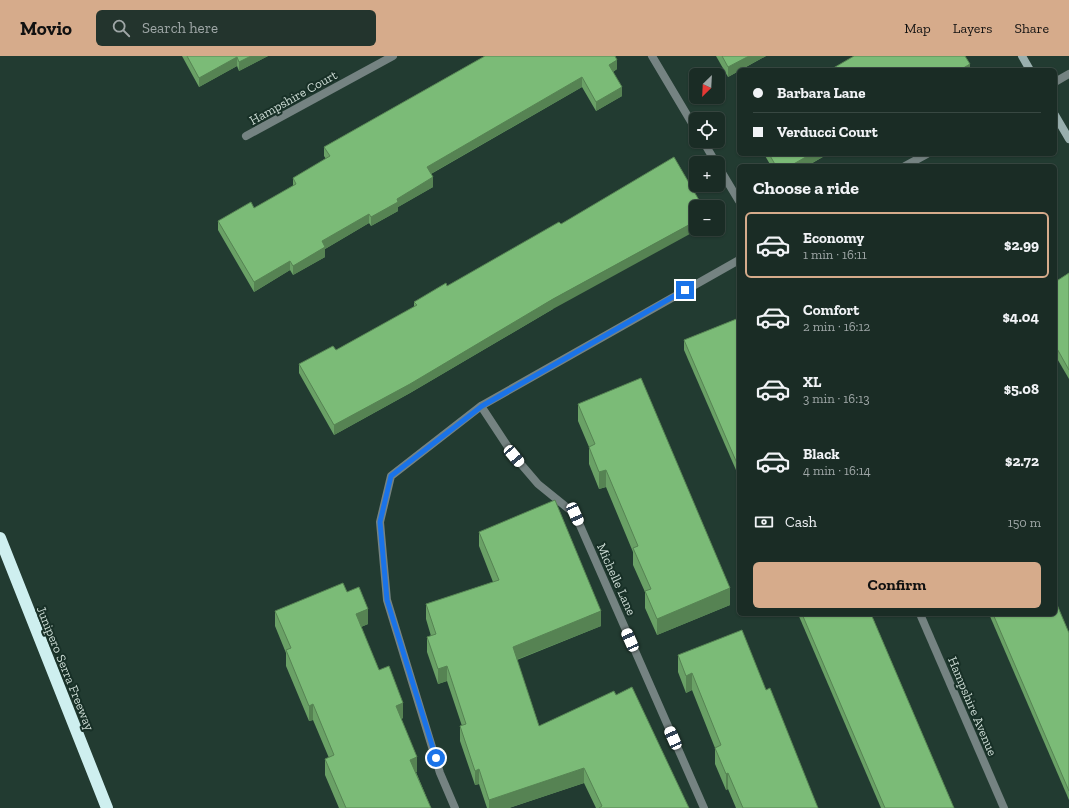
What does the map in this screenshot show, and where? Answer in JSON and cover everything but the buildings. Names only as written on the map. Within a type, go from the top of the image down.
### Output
[{"type":"highway","name":"Junipero Serra Freeway","points":[[0,538],[107,808]]},
{"type":"main road","points":[[1022,56],[1029,68]]},
{"type":"main road","points":[[1057,118],[1069,139]]},
{"type":"street","name":"Hampshire Court","points":[[246,136],[394,56]]},
{"type":"street","points":[[652,56],[689,118]]},
{"type":"street","points":[[1057,81],[1069,74]]},
{"type":"street","points":[[909,164],[923,156]]},
{"type":"street","points":[[725,178],[737,198]]},
{"type":"street","points":[[455,808],[440,773],[387,600],[380,522],[391,476],[482,406],[737,261]]},
{"type":"street","name":"Michelle Lane","points":[[482,406],[514,456],[538,484],[575,514],[704,808]]},
{"type":"street","name":"Hampshire Avenue","points":[[921,616],[1004,808]]},
{"type":"route","points":[[436,758],[387,600],[380,522],[391,476],[482,406],[685,290]]}]
